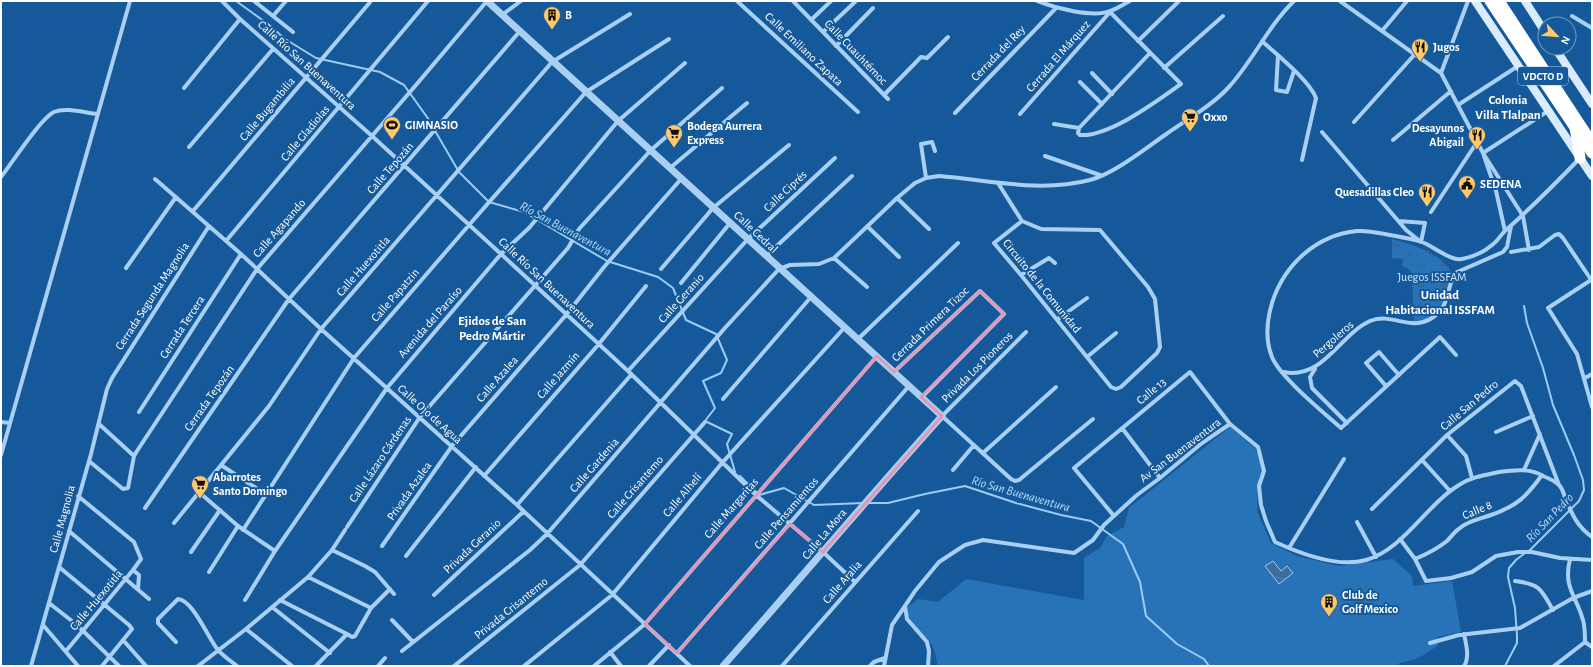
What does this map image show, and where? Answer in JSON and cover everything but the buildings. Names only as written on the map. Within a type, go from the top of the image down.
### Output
[{"type":"highway","points":[[1486,1],[1592,162]]},
{"type":"highway","points":[[1490,1],[1592,152]]},
{"type":"highway","name":"VDCTO D","points":[[1494,1],[1592,152]]},
{"type":"highway","points":[[1501,1],[1592,143]]},
{"type":"highway","name":"VDCTO D","points":[[1501,1],[1592,136]]},
{"type":"highway","points":[[1574,125],[1580,158]]},
{"type":"main road","points":[[1475,1],[1592,176]]},
{"type":"main road","points":[[1526,1],[1537,19]]},
{"type":"main road","points":[[1560,56],[1592,104]]},
{"type":"street","points":[[1,455],[130,1]]},
{"type":"street","name":"Calle Río San Buenaventura","points":[[222,1],[273,49],[340,107],[502,254],[630,373],[722,463],[758,493],[790,524],[855,582]]},
{"type":"street","points":[[254,1],[293,32]]},
{"type":"street","points":[[273,16],[286,1]]},
{"type":"street","name":"Calle Bugambilia","points":[[193,212],[371,1]]},
{"type":"street","name":"Calle Gladiolas","points":[[226,241],[364,79],[428,1]]},
{"type":"street","name":"Calle Cedral","points":[[487,1],[552,62],[651,150],[779,269],[877,356],[1011,479],[1015,481],[1019,480],[1093,419]]},
{"type":"street","name":"Calle Agapando","points":[[89,461],[123,489],[126,489],[130,485],[134,456],[257,269],[487,1]]},
{"type":"street","points":[[502,15],[521,1]]},
{"type":"street","name":"Calle Emiliano Zapata","points":[[737,1],[858,112]]},
{"type":"street","name":"Calle Cuauhtémoc","points":[[793,1],[888,99]]},
{"type":"street","points":[[811,20],[831,1]]},
{"type":"street","points":[[823,32],[856,1]]},
{"type":"street","points":[[1037,1],[1056,8],[1084,13],[1110,12],[1130,1]]},
{"type":"street","points":[[1138,41],[1180,1]]},
{"type":"street","points":[[779,269],[790,265],[819,264],[834,258],[897,198],[915,183],[926,178],[945,176],[998,183],[1038,186],[1090,179],[1125,163],[1208,105],[1228,88],[1284,11],[1294,1]]},
{"type":"street","points":[[1340,1],[1441,73],[1483,153],[1523,216],[1529,250]]},
{"type":"street","points":[[1382,31],[1407,1]]},
{"type":"street","points":[[1441,73],[1468,1]]},
{"type":"street","points":[[836,46],[873,8]]},
{"type":"street","name":"Cerrada del Rey","points":[[955,113],[1056,8]]},
{"type":"street","points":[[1110,12],[1181,84],[1139,113],[1108,129],[1080,135],[1078,133],[1079,128],[1150,53]]},
{"type":"street","name":"Cerrada El Márquez","points":[[1020,114],[1110,12]]},
{"type":"street","name":"Calle Huexotitla","points":[[174,523],[200,493],[268,406],[321,329],[552,62],[630,14]]},
{"type":"street","points":[[1164,68],[1223,16]]},
{"type":"street","points":[[184,88],[240,19]]},
{"type":"street","points":[[1577,19],[1592,28]]},
{"type":"street","name":"Calle Tepozán","points":[[289,299],[520,31]]},
{"type":"street","points":[[884,95],[921,57],[926,58],[948,36]]},
{"type":"street","name":"Calle Papatzin","points":[[243,530],[354,358],[469,225],[586,92],[669,38]]},
{"type":"street","points":[[1262,41],[1314,92],[1316,98],[1302,160]]},
{"type":"street","points":[[189,147],[273,49]]},
{"type":"street","points":[[1354,122],[1415,54]]},
{"type":"street","points":[[1278,56],[1276,90],[1287,92],[1294,71]]},
{"type":"street","name":"Avenida del Paraíso","points":[[245,600],[275,551],[387,388],[502,254],[529,228],[618,121],[685,63]]},
{"type":"street","points":[[1458,105],[1518,66]]},
{"type":"street","points":[[1092,73],[1112,94]]},
{"type":"street","points":[[1080,82],[1102,104]]},
{"type":"street","name":"Calle Lázaro Cárdenas","points":[[198,666],[246,629],[308,577],[332,550],[420,417],[568,248],[579,229],[651,150],[722,88]]},
{"type":"street","points":[[1393,140],[1451,91]]},
{"type":"street","points":[[670,168],[747,103]]},
{"type":"street","points":[[1,177],[38,127],[55,112],[68,110],[98,114]]},
{"type":"street","points":[[1483,153],[1549,111]]},
{"type":"street","points":[[1054,124],[1079,128]]},
{"type":"street","points":[[1322,132],[1406,230],[1421,242]]},
{"type":"street","points":[[926,178],[921,144],[932,142],[935,151]]},
{"type":"street","points":[[1431,212],[1477,142]]},
{"type":"street","points":[[661,269],[713,208],[790,145]]},
{"type":"street","points":[[1483,153],[1496,192],[1505,231]]},
{"type":"street","points":[[1045,156],[1101,175]]},
{"type":"street","name":"Calle Ciprés","points":[[748,239],[835,158]]},
{"type":"street","points":[[1456,355],[1440,337],[1341,428],[1295,385],[1272,358],[1268,332],[1269,314],[1277,291],[1299,258],[1306,251],[1328,239],[1358,231],[1373,232],[1421,242],[1437,249],[1452,259],[1457,260],[1486,250],[1494,244],[1505,231],[1523,216],[1580,158]]},
{"type":"street","points":[[766,256],[852,176]]},
{"type":"street","name":"Calle Ojo de Agua","points":[[155,179],[241,254],[321,329],[476,467],[690,666]]},
{"type":"street","name":"Calle Azalea","points":[[452,446],[566,315],[616,253],[681,179]]},
{"type":"street","points":[[998,183],[1022,221]]},
{"type":"street","points":[[126,268],[176,197]]},
{"type":"street","points":[[897,198],[929,229]]},
{"type":"street","name":"Circuito de la Comunidad","points":[[1022,221],[1041,229],[1100,230],[1148,287],[1156,306],[1160,347],[1157,353],[1121,387],[1116,389],[1111,387],[1058,319],[994,243],[1022,221]]},
{"type":"street","points":[[1399,221],[1425,222],[1421,242]]},
{"type":"street","points":[[681,283],[730,223]]},
{"type":"street","name":"Cerrada Segunda Magnolia","points":[[112,378],[209,226]]},
{"type":"street","name":"Pergoleros","points":[[1283,372],[1308,372],[1316,367],[1352,333],[1369,321],[1385,318],[1413,324],[1432,319],[1444,307],[1455,273],[1503,252],[1507,247],[1511,226]]},
{"type":"street","points":[[868,227],[899,257]]},
{"type":"street","points":[[1511,252],[1539,247],[1555,234],[1558,234],[1563,238],[1591,281],[1548,308],[1577,354],[1592,407]]},
{"type":"street","name":"Calle Geranio","points":[[517,505],[674,321],[748,239]]},
{"type":"street","points":[[858,339],[958,243]]},
{"type":"street","name":"Cerrada Tercera","points":[[139,412],[241,254]]},
{"type":"street","points":[[834,258],[868,287]]},
{"type":"street","points":[[1021,275],[1049,258],[1056,263]]},
{"type":"street","name":"Calle Gardenia","points":[[402,651],[530,550],[547,534],[724,329],[779,269]]},
{"type":"street","name":"Calle Jazmín","points":[[484,476],[646,286]]},
{"type":"street","name":"Cerrada Primera Tizoc","points":[[894,372],[980,291],[1004,314],[922,397]]},
{"type":"street","points":[[723,399],[811,297]]},
{"type":"street","points":[[1058,319],[1087,298]]},
{"type":"street","name":"Cerrada Tepozán","points":[[145,508],[289,299]]},
{"type":"street","name":"Calle Alhelí","points":[[524,666],[612,595],[726,458],[845,328]]},
{"type":"street","name":"Privada Los Pioneros","points":[[942,416],[1026,332]]},
{"type":"street","points":[[1087,357],[1116,333]]},
{"type":"street","points":[[1386,386],[1366,363],[1379,352],[1399,375]]},
{"type":"street","name":"Calle Margaritas","points":[[594,666],[645,624],[877,356]]},
{"type":"street","points":[[1316,367],[1310,378],[1312,388],[1347,423]]},
{"type":"street","name":"Calle 13","points":[[1114,516],[1074,468],[1190,372],[1230,424]]},
{"type":"street","points":[[1585,378],[1592,374]]},
{"type":"street","name":"Calle Magnolia","points":[[32,665],[68,531],[89,461],[107,390],[112,378]]},
{"type":"street","name":"Calle San Pedro","points":[[1372,509],[1447,436],[1515,381],[1521,386],[1560,485]]},
{"type":"street","name":"Calle Pensamientos","points":[[677,653],[817,494],[909,386]]},
{"type":"street","points":[[983,453],[1056,387]]},
{"type":"street","name":"Calle La Mora","points":[[723,666],[823,552],[855,513],[942,416]]},
{"type":"street","points":[[1496,432],[1533,416]]},
{"type":"street","points":[[1,422],[10,423]]},
{"type":"street","name":"Calle Crisantemo","points":[[580,565],[705,422]]},
{"type":"street","points":[[99,424],[134,456]]},
{"type":"street","name":"Av San Buenaventura","points":[[905,606],[915,591],[940,562],[965,545],[984,540],[1074,553],[1093,540],[1104,525],[1137,495],[1202,443],[1230,424],[1258,447],[1264,471],[1259,486],[1261,505],[1275,542],[1306,554],[1345,562],[1364,561],[1376,557],[1400,539],[1450,491],[1472,478],[1507,471],[1524,470],[1542,475],[1560,485]]},
{"type":"street","points":[[1122,428],[1160,478]]},
{"type":"street","points":[[1524,470],[1540,434]]},
{"type":"street","points":[[1447,436],[1466,456],[1472,478]]},
{"type":"street","points":[[953,470],[974,445]]},
{"type":"street","name":"Privada Azalea","points":[[382,546],[452,446]]},
{"type":"street","points":[[1289,548],[1344,459]]},
{"type":"street","points":[[1422,460],[1450,491]]},
{"type":"street","points":[[221,465],[265,494]]},
{"type":"street","points":[[406,556],[476,467]]},
{"type":"street","name":"Calle 8","points":[[1415,559],[1431,552],[1448,540],[1460,527],[1516,505],[1530,492],[1542,475]]},
{"type":"street","points":[[1560,485],[1574,520],[1582,530],[1592,537]]},
{"type":"street","points":[[200,493],[243,530],[275,551]]},
{"type":"street","name":"Calle Huexotitla","points":[[66,651],[140,562],[141,558],[134,542],[78,496]]},
{"type":"street","points":[[191,552],[220,510]]},
{"type":"street","name":"Calle Aralia","points":[[782,666],[918,511]]},
{"type":"street","name":"Privada Geranio","points":[[434,595],[524,512]]},
{"type":"street","points":[[1357,522],[1376,557]]},
{"type":"street","points":[[209,572],[238,526]]},
{"type":"street","points":[[68,531],[149,599]]},
{"type":"street","points":[[1400,539],[1415,559],[1426,580],[1451,578],[1472,572],[1496,556],[1518,552],[1532,552],[1560,558],[1592,560]]},
{"type":"street","points":[[332,550],[366,566],[383,579],[394,594]]},
{"type":"street","points":[[1570,559],[1568,579],[1573,598],[1583,620],[1585,642],[1592,647]]},
{"type":"street","name":"Privada Crisantemo","points":[[454,666],[580,565]]},
{"type":"street","points":[[59,567],[131,626],[131,631],[102,666]]},
{"type":"street","points":[[133,570],[139,576],[138,589]]},
{"type":"street","points":[[308,577],[371,608]]},
{"type":"street","points":[[1515,581],[1537,586],[1544,592],[1553,610]]},
{"type":"street","points":[[280,600],[352,637],[355,636],[371,608],[390,589]]},
{"type":"street","points":[[1430,643],[1464,634],[1513,630],[1520,628],[1573,598],[1592,591]]},
{"type":"street","points":[[176,642],[158,623],[158,619],[178,599],[181,599],[188,603],[219,650],[237,666]]},
{"type":"street","points":[[49,603],[83,631],[119,666]]},
{"type":"street","points":[[884,666],[884,658],[892,625],[905,606]]},
{"type":"street","points":[[905,606],[907,618],[927,642],[929,651],[928,666]]},
{"type":"street","points":[[272,607],[330,653]]},
{"type":"street","points":[[392,620],[413,642]]},
{"type":"street","points":[[43,625],[78,666]]},
{"type":"street","points":[[246,629],[292,666]]},
{"type":"street","points":[[316,666],[347,634]]},
{"type":"street","points":[[1464,634],[1467,650],[1467,662],[1464,666]]},
{"type":"street","points":[[123,640],[146,666]]},
{"type":"street","points":[[1554,666],[1585,642]]},
{"type":"street","points":[[649,666],[669,645]]},
{"type":"street","points":[[610,652],[621,666]]},
{"type":"street","points":[[378,666],[384,658]]},
{"type":"street","points":[[870,666],[874,662],[884,658]]},
{"type":"street","points":[[600,661],[604,666]]},
{"type":"street","points":[[228,666],[232,662]]},
{"type":"highlighted area","points":[[980,291],[1004,314],[921,397],[942,416],[823,552],[790,524],[677,653],[645,624],[877,356],[894,372]]},
{"type":"green space","name":"Juegos ISSFAM","points":[[1392,239],[1418,247],[1434,255],[1447,266],[1453,274],[1444,307],[1431,318],[1414,323],[1412,275],[1406,267],[1402,266],[1403,259],[1392,258]]},
{"type":"green space","points":[[1230,427],[1255,448],[1263,468],[1258,488],[1257,511],[1271,543],[1297,556],[1339,566],[1393,559],[1412,576],[1413,586],[1452,581],[1461,632],[1437,637],[1438,645],[1433,649],[1415,659],[1399,663],[1398,666],[938,666],[932,644],[926,637],[914,628],[909,620],[908,607],[918,599],[938,602],[966,579],[1084,600],[1084,558],[1100,548],[1107,536],[1124,527],[1129,508]]},
{"type":"water","points":[[1273,561],[1281,571],[1287,566],[1293,573],[1279,584],[1265,566]]},
{"type":"waterway","name":"Río San Buenaventura","points":[[236,1],[268,24],[285,39],[316,58],[380,72],[404,85],[427,117],[459,172],[489,202],[524,212],[607,261],[658,277],[673,288],[686,320],[716,334],[727,360],[721,373],[703,381],[715,408],[705,421],[732,434],[727,444],[735,472]]},
{"type":"waterway","name":"Río San Pedro","points":[[1524,306],[1527,323],[1543,368],[1553,405],[1574,455],[1583,480],[1584,490],[1579,501],[1529,551]]},
{"type":"waterway","name":"Río San Buenaventura","points":[[740,476],[759,495],[784,488],[814,505],[863,503]]},
{"type":"waterway","name":"Río San Buenaventura","points":[[867,503],[888,503],[965,486],[1016,503],[1091,521],[1123,544],[1140,582],[1146,616],[1177,644],[1204,659],[1209,666]]},
{"type":"waterway","name":"Río San Pedro","points":[[1505,666],[1517,643],[1515,608],[1508,577],[1509,568],[1525,553]]},
{"type":"place","name":"B","points":[[552,30]]},
{"type":"place","name":"Jugos","points":[[1420,62]]},
{"type":"place","name":"Oxxo","points":[[1190,132]]},
{"type":"place","name":"GIMNASIO","points":[[392,140]]},
{"type":"place","name":"Bodega Aurrera Express","points":[[674,148]]},
{"type":"place","name":"Desayunos Abigail","points":[[1477,150]]},
{"type":"place","name":"SEDENA","points":[[1467,199]]},
{"type":"place","name":"Quesadillas Cleo","points":[[1427,207]]},
{"type":"place","name":"Abarrotes Santo Domingo","points":[[200,499]]},
{"type":"place","name":"Club de Golf Mexico","points":[[1329,617]]},
{"type":"district","name":"Colonia Villa Tlalpan","points":[[1508,106]]},
{"type":"district","name":"Unidad Habitacional ISSFAM","points":[[1440,302]]},
{"type":"district","name":"Ejidos de San Pedro Mártir","points":[[492,328]]}]
